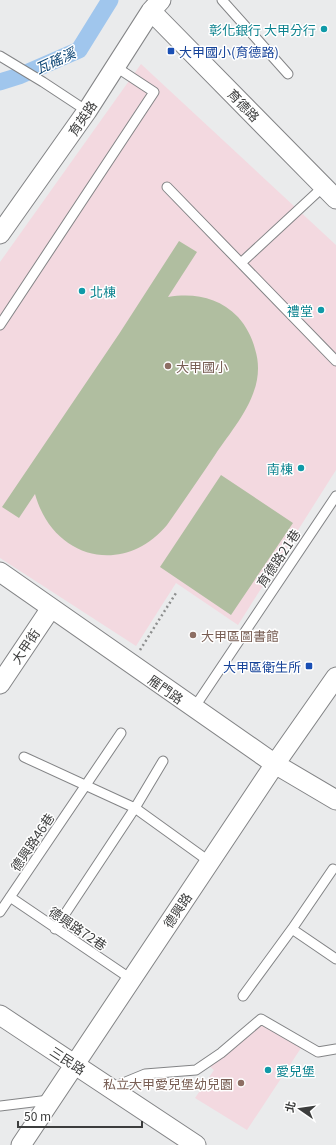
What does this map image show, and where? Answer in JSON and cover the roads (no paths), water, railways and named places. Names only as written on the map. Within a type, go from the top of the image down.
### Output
[{"type":"street","name":"育英路","points":[[1,229],[87,111],[156,5]]},
{"type":"street","name":"育德路","points":[[156,5],[330,193]]},
{"type":"street","name":"雁門路","points":[[0,572],[275,764],[336,800]]},
{"type":"street","name":"大甲街","points":[[0,684],[51,608]]},
{"type":"street","name":"德興路","points":[[21,1145],[275,764],[336,677]]},
{"type":"street","name":"三民路","points":[[0,1016],[196,1145]]},
{"type":"lane","points":[[222,0],[288,74]]},
{"type":"lane","points":[[0,56],[87,111]]},
{"type":"lane","points":[[0,325],[154,92],[116,67]]},
{"type":"lane","points":[[168,187],[336,361]]},
{"type":"lane","points":[[240,262],[330,193]]},
{"type":"lane","name":"育德路21巷","points":[[194,708],[242,634],[336,496]]},
{"type":"lane","name":"德興路46巷","points":[[0,912],[121,733]]},
{"type":"lane","points":[[24,757],[135,808],[210,862]]},
{"type":"lane","points":[[55,929],[135,808],[163,761]]},
{"type":"lane","points":[[243,996],[292,929],[333,869]]},
{"type":"lane","name":"德興路72巷","points":[[10,897],[55,929],[131,979]]},
{"type":"lane","points":[[292,929],[336,959]]},
{"type":"lane","points":[[110,1088],[145,1074],[196,1070],[221,1053],[261,1019],[318,1052],[336,1049]]},
{"type":"lane","points":[[0,1106],[51,1100]]},
{"type":"waterway","name":"瓦磘溪","points":[[0,82],[19,76],[79,50],[110,0]]},
{"type":"place","name":"彰化銀行 大甲分行","points":[[324,29]]},
{"type":"place","name":"大甲國小(育德路)","points":[[171,51]]},
{"type":"place","name":"北棟","points":[[82,291]]},
{"type":"place","name":"禮堂","points":[[321,310]]},
{"type":"place","name":"大甲國小","points":[[168,366]]},
{"type":"place","name":"南棟","points":[[301,468]]},
{"type":"place","name":"大甲區圖書館","points":[[193,635]]},
{"type":"place","name":"大甲區衛生所","points":[[309,666]]},
{"type":"place","name":"愛兒堡","points":[[268,1070]]},
{"type":"place","name":"私立大甲愛兒堡幼兒園","points":[[241,1083]]}]
